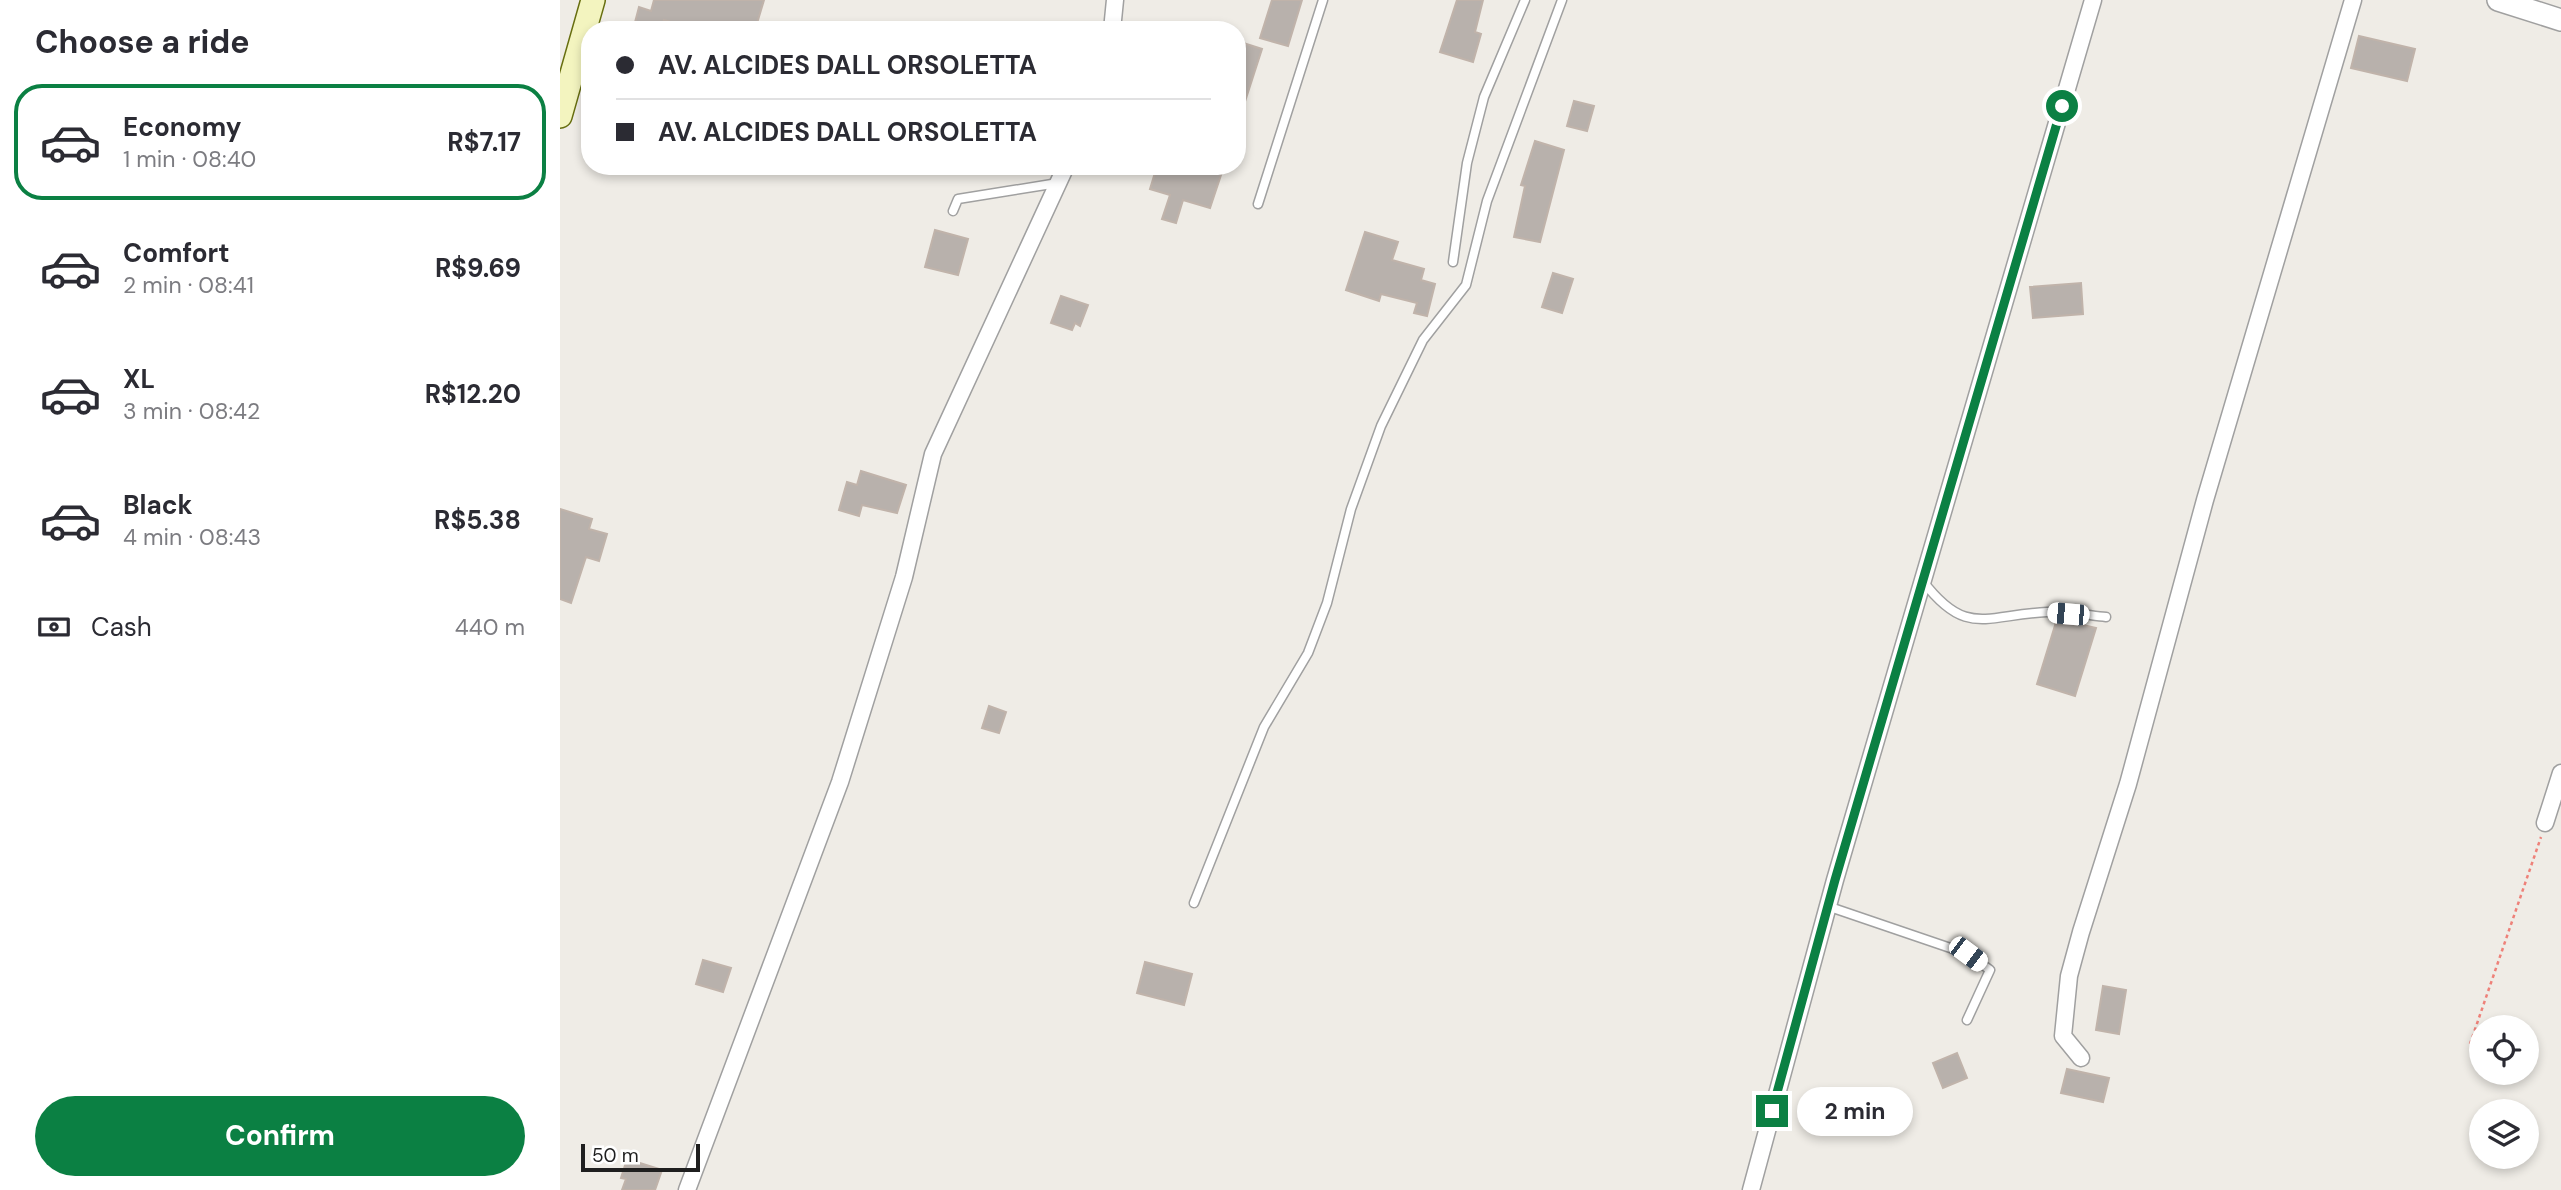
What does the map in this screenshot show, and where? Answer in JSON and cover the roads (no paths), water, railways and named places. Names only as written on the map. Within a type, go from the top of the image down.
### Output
[{"type":"main road","points":[[587,21],[593,0]]},
{"type":"main road","points":[[560,116],[581,42]]},
{"type":"street","points":[[1113,21],[1115,0]]},
{"type":"street","points":[[1751,1189],[1827,906],[2093,0]]},
{"type":"street","points":[[2081,1058],[2063,1036],[2069,976],[2128,784],[2205,500],[2353,0]]},
{"type":"street","points":[[2498,0],[2561,20]]},
{"type":"street","points":[[687,1190],[840,782],[904,577],[933,454],[1062,175]]},
{"type":"street","points":[[2545,823],[2561,773]]},
{"type":"lane","points":[[1258,204],[1323,0]]},
{"type":"lane","points":[[1453,261],[1467,163],[1484,97],[1525,0]]},
{"type":"lane","points":[[1195,903],[1264,727],[1308,653],[1327,603],[1351,509],[1381,426],[1423,340],[1466,285],[1487,201],[1562,0]]},
{"type":"lane","points":[[953,211],[958,199],[1058,183]]},
{"type":"lane","points":[[1922,580],[1942,605],[1975,621],[2048,612],[2106,617]]},
{"type":"lane","points":[[1827,906],[1968,954],[1990,970],[1967,1020]]}]
